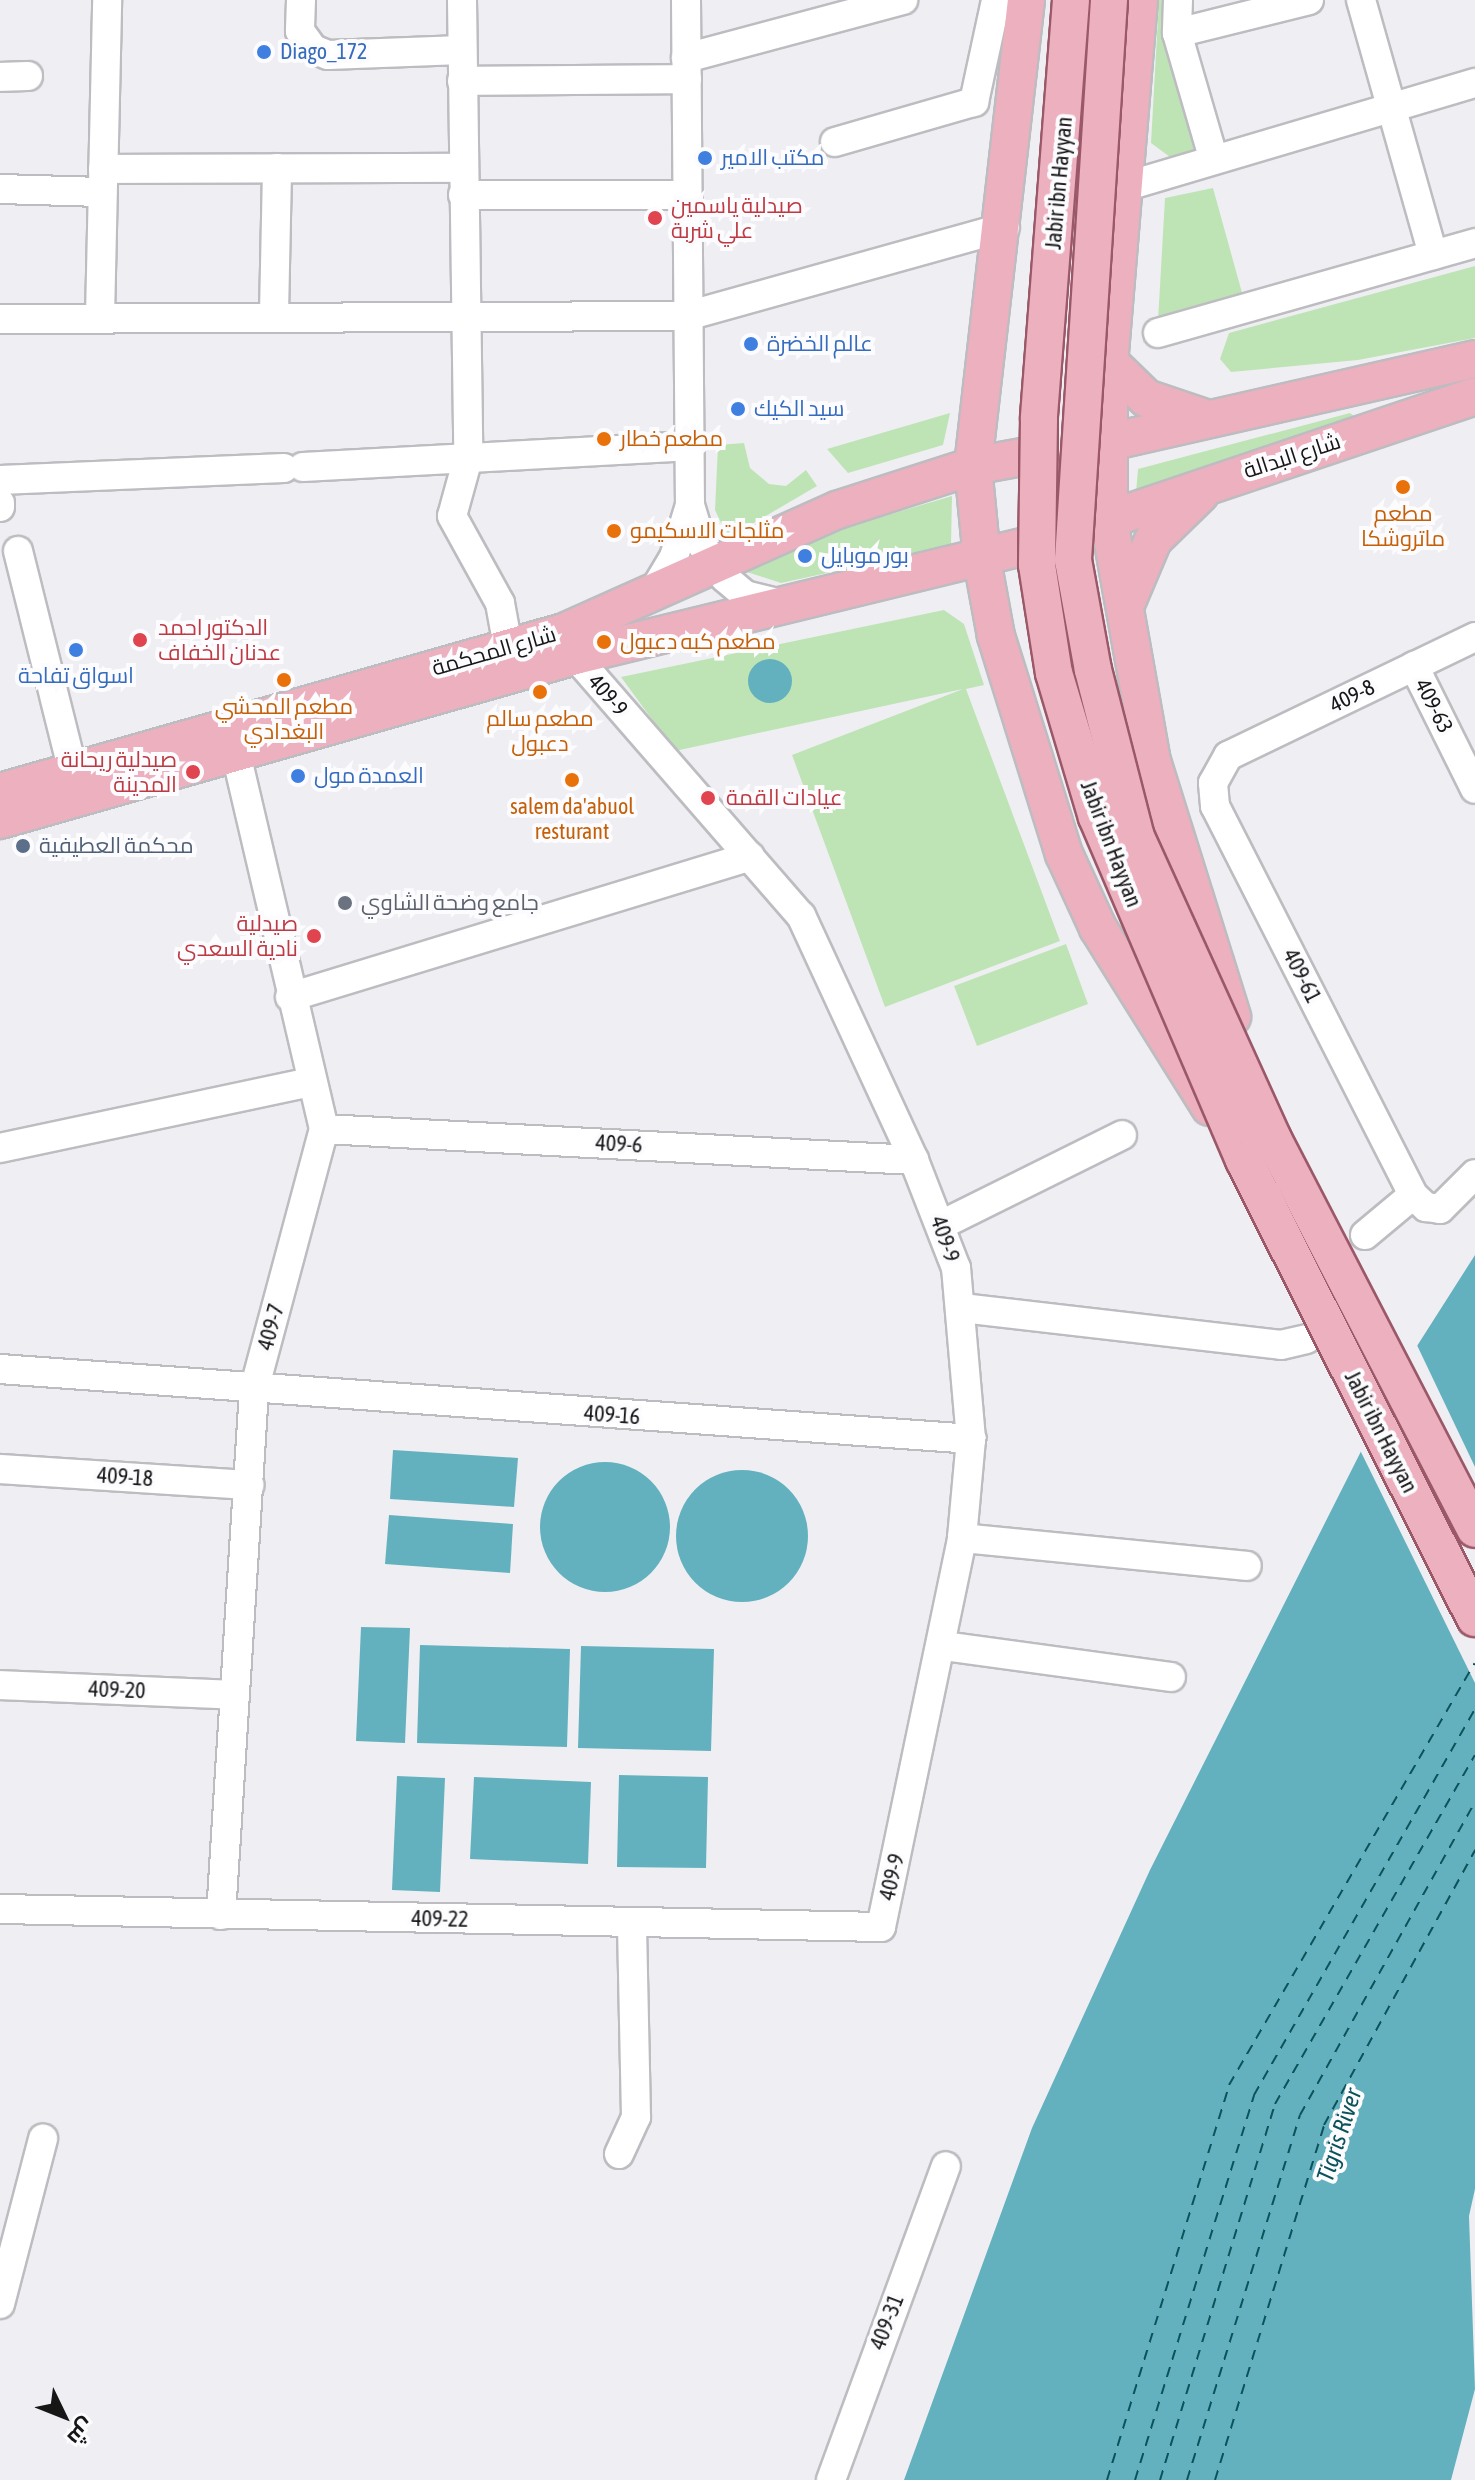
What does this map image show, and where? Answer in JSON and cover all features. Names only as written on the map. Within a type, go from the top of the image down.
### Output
[{"type":"main road","points":[[1026,0],[1005,227],[973,466],[982,560],[996,636],[1048,808],[1098,928],[1244,1160]]},
{"type":"main road","name":"Jabir ibn Hayyan","points":[[1071,0],[1039,419],[1037,565],[1054,673],[1097,817],[1244,1160],[1475,1618]]},
{"type":"main road","name":"Jabir ibn Hayyan","points":[[1109,0],[1073,560],[1093,670],[1136,837],[1273,1139],[1475,1529]]},
{"type":"main road","points":[[1139,0],[1127,186],[1099,444],[1101,523],[1152,761],[1273,1139]]},
{"type":"main road","points":[[1099,444],[1221,421],[1475,359]]},
{"type":"main road","points":[[1109,362],[1146,398],[1221,421]]},
{"type":"main road","name":"شارع البدالة","points":[[1101,523],[1219,480],[1475,396]]},
{"type":"main road","name":"شارع المحكمة","points":[[0,792],[508,647],[716,568],[837,510],[973,466],[1022,457]]},
{"type":"main road","points":[[1124,622],[1128,593],[1153,540],[1219,480]]},
{"type":"main road","name":"شارع المحكمة","points":[[0,820],[575,656],[783,604],[982,560],[1021,547]]},
{"type":"street","points":[[100,317],[107,0]]},
{"type":"street","points":[[301,0],[300,31],[313,49],[328,55],[462,50]]},
{"type":"street","points":[[462,0],[468,458],[452,516],[500,603],[508,647]]},
{"type":"street","points":[[686,0],[687,446],[690,505],[716,568],[745,595],[783,604]]},
{"type":"street","points":[[462,81],[686,68],[903,0]]},
{"type":"street","points":[[835,142],[974,102],[996,0]]},
{"type":"street","points":[[1178,0],[1177,33],[1214,160]]},
{"type":"street","points":[[1177,33],[1309,0]]},
{"type":"street","points":[[1361,0],[1433,255]]},
{"type":"street","points":[[1127,186],[1475,83]]},
{"type":"street","points":[[274,314],[277,168]]},
{"type":"street","points":[[0,189],[277,168],[687,195]]},
{"type":"street","points":[[0,319],[274,314],[465,319],[687,316],[1005,227]]},
{"type":"street","points":[[1158,333],[1475,243]]},
{"type":"street","points":[[0,480],[294,468],[687,446]]},
{"type":"street","points":[[652,594],[674,557],[690,505]]},
{"type":"street","points":[[18,551],[73,771]]},
{"type":"street","name":"409-8","points":[[1228,756],[1475,637]]},
{"type":"street","name":"409-9","points":[[575,656],[801,916],[941,1225],[962,1308],[971,1439],[962,1538],[944,1646],[881,1927]]},
{"type":"street","name":"409-63","points":[[1414,666],[1475,789]]},
{"type":"street","points":[[236,753],[290,997],[324,1129]]},
{"type":"street","name":"409-61","points":[[1228,756],[1213,783],[1215,806],[1413,1195]]},
{"type":"street","points":[[290,997],[750,856]]},
{"type":"street","points":[[0,1148],[311,1082]]},
{"type":"street","name":"409-6","points":[[324,1129],[914,1160]]},
{"type":"street","name":"409-7","points":[[221,1915],[254,1390],[324,1129]]},
{"type":"street","points":[[941,1225],[1122,1135]]},
{"type":"street","points":[[1365,1235],[1413,1195],[1426,1207],[1440,1209],[1475,1174]]},
{"type":"street","points":[[962,1308],[1281,1345],[1306,1339]]},
{"type":"street","name":"409-16","points":[[0,1369],[254,1390],[971,1439]]},
{"type":"street","name":"409-18","points":[[0,1469],[249,1485]]},
{"type":"street","points":[[962,1538],[1247,1566]]},
{"type":"street","points":[[944,1646],[1171,1677]]},
{"type":"street","name":"409-20","points":[[0,1685],[234,1695]]},
{"type":"street","name":"409-22","points":[[0,1909],[881,1927]]},
{"type":"street","points":[[619,2154],[636,2117],[632,1922]]},
{"type":"street","points":[[0,2304],[43,2139]]},
{"type":"street","name":"409-31","points":[[831,2480],[946,2166]]},
{"type":"green space","points":[[1159,0],[1173,0],[1202,151],[1174,160],[1151,143]]},
{"type":"green space","points":[[1213,188],[1244,300],[1158,321],[1165,198]]},
{"type":"green space","points":[[1475,266],[1475,338],[1358,360],[1231,372],[1220,359],[1229,333]]},
{"type":"green space","points":[[950,413],[943,445],[848,473],[827,449]]},
{"type":"green space","points":[[1350,413],[1358,419],[1136,493],[1138,469]]},
{"type":"green space","points":[[744,443],[750,468],[769,484],[786,486],[806,470],[817,486],[728,538],[715,510],[718,445]]},
{"type":"green space","points":[[952,496],[951,546],[781,583],[747,572],[847,527]]},
{"type":"green space","points":[[944,610],[964,624],[984,685],[966,689],[1060,941],[885,1007],[792,755],[963,689],[675,751],[621,677]]},
{"type":"green space","points":[[1066,944],[1088,1004],[977,1046],[954,986]]},
{"type":"water","points":[[770,659],[786,665],[792,681],[786,697],[770,703],[754,697],[748,681],[754,665]]},
{"type":"water","name":"Tigris River","points":[[1475,1255],[1475,2189],[1469,2216],[1475,2389],[1451,2480],[904,2480],[1032,2128],[1150,1870],[1403,1368]]},
{"type":"water","points":[[393,1450],[518,1458],[514,1507],[390,1499]]},
{"type":"water","points":[[605,1462],[630,1466],[651,1481],[666,1502],[670,1527],[666,1552],[651,1573],[630,1588],[605,1592],[580,1588],[559,1573],[544,1552],[540,1527],[544,1502],[559,1481],[580,1466]]},
{"type":"water","points":[[742,1470],[767,1475],[788,1490],[803,1511],[808,1536],[803,1561],[788,1582],[767,1597],[742,1602],[717,1597],[696,1582],[681,1561],[676,1536],[681,1511],[696,1490],[717,1475]]},
{"type":"water","points":[[389,1515],[513,1524],[510,1573],[385,1564]]},
{"type":"water","points":[[361,1627],[410,1628],[405,1743],[356,1741]]},
{"type":"water","points":[[420,1645],[570,1649],[567,1747],[417,1743]]},
{"type":"water","points":[[581,1646],[714,1649],[711,1751],[578,1748]]},
{"type":"water","points":[[619,1775],[708,1777],[706,1868],[617,1867]]},
{"type":"water","points":[[397,1776],[445,1778],[440,1892],[392,1890]]},
{"type":"water","points":[[474,1777],[591,1782],[588,1864],[470,1859]]},
{"type":"pier","points":[[1415,1341],[1475,1467],[1475,1683],[1358,1446]]},
{"type":"ferry route","points":[[1107,2480],[1229,2085],[1475,1663]]},
{"type":"ferry route","points":[[1135,2480],[1254,2095],[1475,1709]]},
{"type":"ferry route","points":[[1160,2480],[1275,2104],[1475,1755]]},
{"type":"ferry route","points":[[1187,2480],[1300,2115],[1475,1802]]},
{"type":"ferry route","points":[[1215,2480],[1324,2125],[1475,1850]]},
{"type":"place","name":"Diago_172","points":[[264,52]]},
{"type":"place","name":"مكتب الامير","points":[[705,158]]},
{"type":"place","name":"صيدلية ياسمين علي شربة","points":[[655,218]]},
{"type":"place","name":"عالم الخضرة","points":[[751,344]]},
{"type":"place","name":"سيد الكيك","points":[[738,409]]},
{"type":"place","name":"مطعم خطار","points":[[604,439]]},
{"type":"place","name":"مطعم ماتروشكا","points":[[1403,487]]},
{"type":"place","name":"مثلجات الاسكيمو","points":[[614,531]]},
{"type":"place","name":"بور موبايل","points":[[805,556]]},
{"type":"place","name":"الدكتور احمد عدنان الخفاف","points":[[140,640]]},
{"type":"place","name":"مطعم كبه دعبول","points":[[604,642]]},
{"type":"place","name":"اسواق تفاحة","points":[[76,650]]},
{"type":"place","name":"مطعم المحشي البغدادي","points":[[284,680]]},
{"type":"place","name":"مطعم سالم دعبول","points":[[540,692]]},
{"type":"place","name":"صيدلية ريحانة المدينة","points":[[193,772]]},
{"type":"place","name":"العمدة مول","points":[[298,776]]},
{"type":"place","name":"salem da'abuol resturant","points":[[572,780]]},
{"type":"place","name":"عيادات القمة","points":[[708,798]]},
{"type":"place","name":"محكمة العطيفية","points":[[23,846]]},
{"type":"place","name":"جامع وضحة الشاوي","points":[[345,903]]},
{"type":"place","name":"صيدلية نادية السعدي","points":[[314,936]]}]
